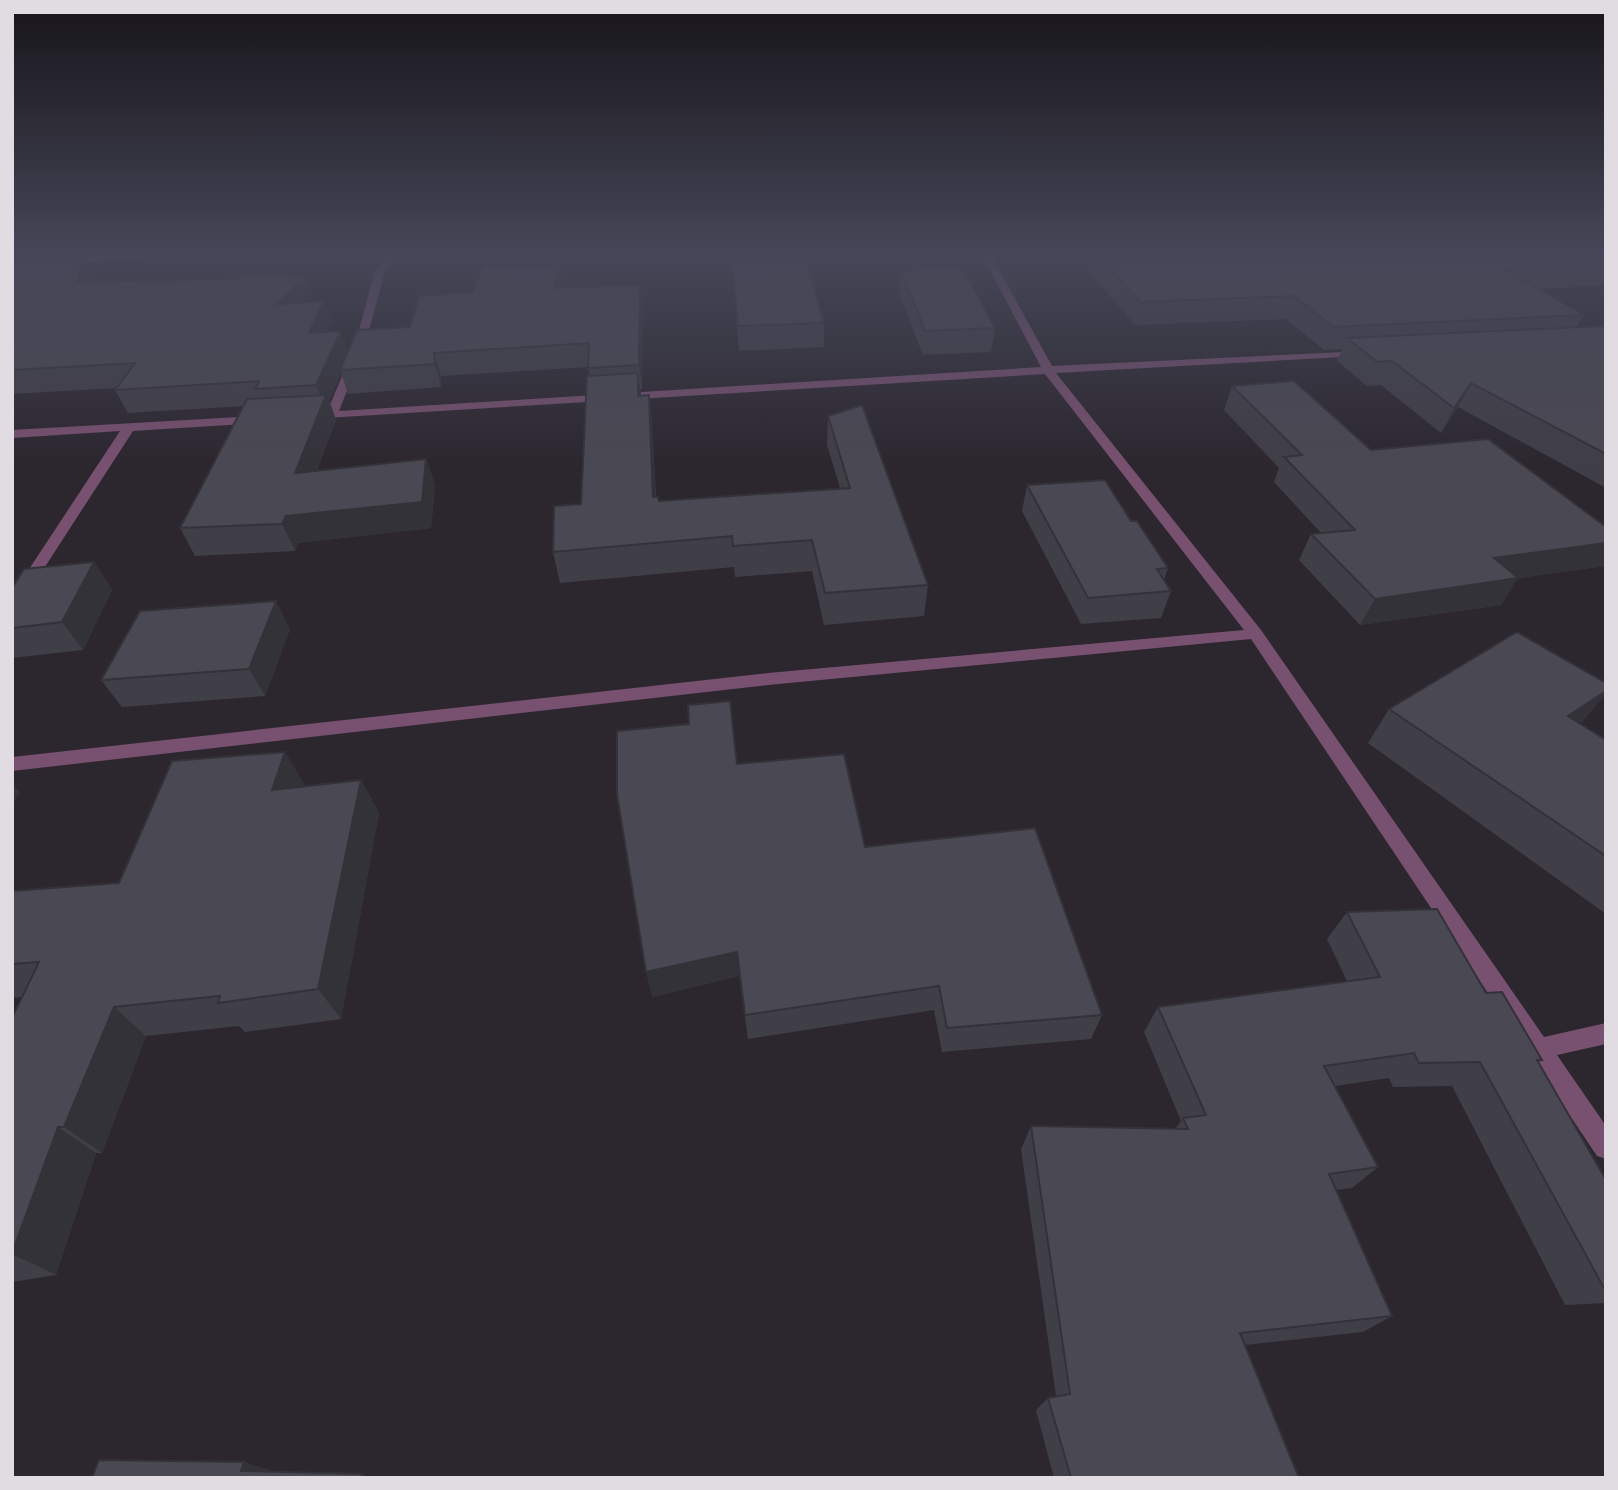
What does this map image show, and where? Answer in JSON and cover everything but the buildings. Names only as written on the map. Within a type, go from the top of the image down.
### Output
[{"type":"street","points":[[331,415],[360,345],[366,323]]},
{"type":"street","points":[[1022,323],[1048,370],[1255,634],[1606,1147]]},
{"type":"street","points":[[304,417],[1048,370],[1375,353]]},
{"type":"street","points":[[12,434],[264,419]]},
{"type":"street","points":[[12,607],[129,426]]},
{"type":"street","points":[[12,764],[768,679],[1255,634]]},
{"type":"street","points":[[1539,1049],[1606,1033]]}]
